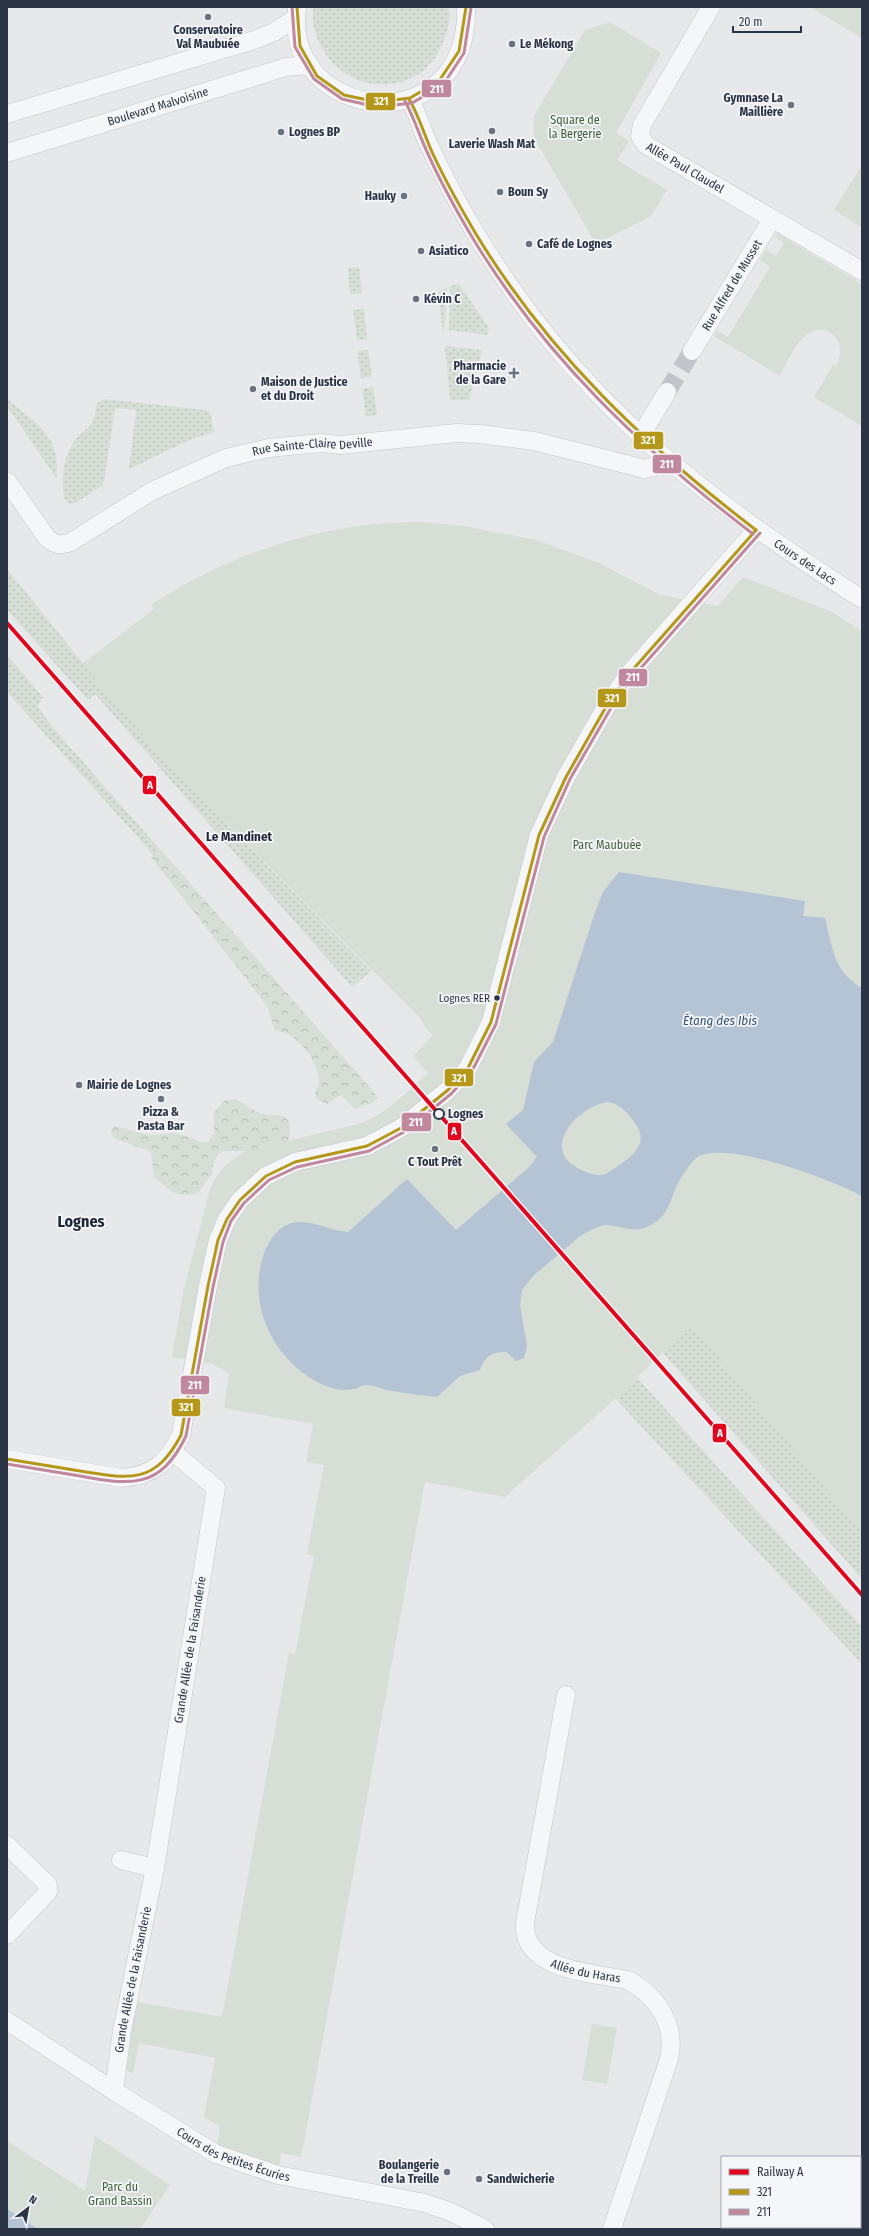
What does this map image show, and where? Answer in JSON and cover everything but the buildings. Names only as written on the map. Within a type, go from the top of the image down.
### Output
[{"type":"street","points":[[296,13],[302,51],[310,65],[322,80],[337,91],[354,99],[378,103],[390,103],[409,99],[430,88],[448,72],[460,51],[466,28],[466,7]]},
{"type":"street","name":"Allée Paul Claudel","points":[[711,7],[642,126],[640,136],[646,145],[862,271]]},
{"type":"street","points":[[7,114],[257,39],[274,32],[296,13]]},
{"type":"street","name":"Boulevard Malvoisine","points":[[7,153],[286,67],[310,65]]},
{"type":"street","name":"Cours des Lacs","points":[[409,99],[416,110],[427,140],[451,191],[484,248],[550,341],[584,380],[640,437],[664,458],[756,530],[862,599]]},
{"type":"street","name":"Rue Alfred de Musset","points":[[692,351],[772,219]]},
{"type":"street","points":[[640,437],[667,392]]},
{"type":"street","name":"Rue Sainte-Claire Deville","points":[[7,481],[47,538],[54,544],[63,545],[71,542],[148,494],[172,482],[226,458],[269,448],[321,443],[341,445],[456,433],[509,436],[645,469],[653,467],[664,458]]},
{"type":"street","points":[[7,1459],[121,1478],[136,1477],[150,1472],[173,1452],[181,1434],[208,1286],[218,1240],[227,1219],[240,1200],[266,1176],[296,1162],[366,1146],[401,1128],[448,1090],[468,1068],[491,1022],[539,835],[566,777],[607,705],[629,674],[756,530]]},
{"type":"street","name":"Grande Allée de la Faisanderie","points":[[114,2091],[122,2031],[155,1868],[216,1488],[173,1452]]},
{"type":"street","name":"Allée du Haras","points":[[566,1695],[525,1923],[527,1938],[532,1948],[548,1962],[628,1980],[639,1986],[661,2008],[670,2028],[671,2040],[669,2059],[612,2229]]},
{"type":"street","points":[[7,1845],[48,1885],[48,1892],[7,1935]]},
{"type":"street","points":[[121,1860],[155,1868]]},
{"type":"street","name":"Cours des Petites Écuries","points":[[7,2021],[197,2144],[236,2162],[304,2181],[425,2203],[451,2212],[485,2229]]},
{"type":"green space","points":[[314,7],[448,7],[449,21],[442,45],[431,63],[416,76],[399,83],[380,84],[362,81],[345,73],[330,60],[316,34],[313,20]]},
{"type":"green space","points":[[810,7],[862,7],[862,38]]},
{"type":"green space","name":"Square de la Bergerie","points":[[610,22],[661,53],[616,133],[629,141],[617,160],[667,190],[651,216],[596,244],[534,138],[534,116],[585,30]]},
{"type":"green space","points":[[862,165],[862,228],[834,210]]},
{"type":"green space","points":[[778,234],[862,284],[862,426],[814,397],[833,365],[836,366],[839,358],[840,350],[838,342],[835,336],[829,332],[815,330],[807,334],[799,343],[780,376],[714,336],[717,331],[728,337],[770,267],[760,260],[766,250],[776,256],[784,243],[774,236]]},
{"type":"green space","points":[[359,267],[362,293],[350,294],[348,268]]},
{"type":"green space","points":[[459,284],[489,328],[487,335],[449,330],[450,286]]},
{"type":"green space","points":[[447,288],[445,325],[443,331],[438,292]]},
{"type":"green space","points":[[364,309],[367,339],[357,340],[353,310]]},
{"type":"green space","points":[[445,346],[482,350],[469,400],[450,400]]},
{"type":"green space","points":[[368,350],[372,377],[361,378],[357,351]]},
{"type":"green space","points":[[373,387],[377,415],[366,416],[362,389]]},
{"type":"green space","points":[[7,399],[35,422],[52,443],[56,454],[57,479],[7,406]]},
{"type":"green space","points":[[104,399],[206,410],[210,413],[214,432],[187,441],[129,469],[136,410],[115,408],[104,482],[102,486],[75,503],[70,504],[65,500],[63,486],[67,455],[74,442],[92,423],[97,403]]},
{"type":"green space","name":"Parc Maubuée","points":[[421,522],[464,526],[536,540],[599,563],[660,595],[718,606],[743,577],[832,612],[862,631],[862,1533],[693,1327],[662,1353],[616,1398],[505,1497],[425,1482],[302,2153],[301,2157],[281,2153],[278,2175],[216,2154],[220,2127],[204,2117],[215,2058],[139,2043],[133,2074],[110,2060],[121,1999],[222,2017],[289,1653],[295,1654],[314,1556],[307,1554],[324,1465],[306,1462],[313,1424],[224,1408],[229,1373],[212,1364],[172,1357],[183,1293],[210,1189],[225,1166],[247,1151],[358,1124],[378,1115],[396,1102],[428,1073],[413,1056],[433,1035],[425,1027],[421,1019],[171,768],[82,664],[154,609],[151,605],[182,586],[247,555],[314,534],[385,523]]},
{"type":"green space","points":[[7,569],[105,691],[171,768],[371,971],[352,987],[95,694],[88,700],[7,610]]},
{"type":"green space","points":[[7,655],[43,697],[37,706],[55,730],[378,1098],[370,1104],[359,1105],[303,1047],[143,843],[7,692]]},
{"type":"green space","points":[[156,850],[161,850],[373,1091],[370,1101],[355,1109],[341,1095],[327,1104],[316,1099],[315,1094],[319,1084],[319,1079],[310,1054],[291,1036],[275,1030],[267,1006],[151,857]]},
{"type":"green space","points":[[235,1099],[259,1113],[284,1116],[289,1122],[290,1126],[288,1144],[251,1151],[224,1151],[218,1154],[213,1164],[212,1174],[198,1193],[184,1195],[169,1190],[154,1177],[151,1152],[114,1138],[111,1133],[114,1126],[149,1135],[174,1133],[200,1142],[208,1142],[214,1132],[214,1112],[225,1100]]},
{"type":"green space","points":[[596,1277],[659,1285],[862,1533],[862,1579]]},
{"type":"green space","points":[[568,1301],[862,1627],[862,1664],[627,1411],[555,1330]]},
{"type":"green space","points":[[592,2024],[617,2028],[607,2084],[582,2080]]},
{"type":"green space","name":"Parc du Grand Bassin","points":[[95,2136],[170,2185],[140,2229],[7,2229],[7,2141],[85,2191]]},
{"type":"water","name":"Étang des Ibis","points":[[619,872],[805,901],[803,916],[825,918],[832,949],[840,966],[853,982],[862,988],[862,1196],[806,1172],[757,1158],[733,1154],[714,1153],[699,1156],[691,1163],[680,1179],[668,1208],[657,1221],[649,1226],[639,1229],[628,1229],[607,1225],[596,1227],[579,1237],[533,1276],[522,1290],[520,1305],[527,1346],[524,1358],[516,1361],[506,1352],[493,1354],[484,1361],[480,1370],[460,1376],[437,1397],[386,1390],[368,1385],[344,1390],[328,1387],[314,1380],[286,1357],[275,1342],[261,1309],[259,1274],[267,1246],[280,1229],[296,1222],[311,1223],[348,1232],[407,1179],[456,1230],[528,1168],[537,1157],[506,1124],[523,1110],[534,1062],[553,1042],[595,912],[603,892]],"holes":[[[608,1102],[624,1110],[637,1126],[640,1133],[640,1144],[637,1150],[627,1160],[611,1171],[602,1175],[585,1172],[566,1159],[562,1149],[563,1138],[568,1128],[586,1111],[597,1105]]]},
{"type":"water","points":[[7,2209],[38,2229],[7,2229]]},
{"type":"tunnel","points":[[667,392],[692,351]]},
{"type":"rail line","name":"A","points":[[7,623],[862,1595]]},
{"type":"transit line","name":"211","points":[[292,7],[295,47],[314,79],[342,99],[377,107],[412,103],[443,85],[464,53],[471,8]]},
{"type":"transit line","name":"321","points":[[297,7],[300,46],[317,76],[344,95],[377,102],[410,98],[439,81],[459,51],[466,7]]},
{"type":"transit line","name":"321","points":[[409,99],[447,183],[464,214],[504,277],[535,319],[567,358],[638,431],[715,498],[756,530]]},
{"type":"transit line","name":"211","points":[[405,101],[433,165],[460,217],[500,281],[531,322],[564,362],[598,399],[635,435],[712,502],[753,534]]},
{"type":"transit line","name":"321","points":[[7,1459],[97,1474],[127,1476],[139,1475],[151,1470],[161,1463],[171,1451],[181,1435],[208,1286],[218,1240],[227,1219],[240,1200],[266,1176],[295,1162],[367,1146],[401,1128],[448,1090],[468,1068],[491,1022],[539,835],[566,777],[607,705],[629,674],[756,530]]},
{"type":"transit line","name":"211","points":[[7,1464],[98,1479],[129,1482],[142,1480],[154,1475],[166,1466],[176,1454],[186,1436],[213,1287],[223,1242],[231,1221],[244,1203],[269,1180],[297,1167],[369,1151],[404,1132],[451,1094],[472,1071],[496,1024],[544,837],[570,779],[611,708],[633,677],[760,533]]},
{"type":"place","name":"Conservatoire Val Maubuée","points":[[208,17]]},
{"type":"place","name":"Le Mékong","points":[[512,44]]},
{"type":"place","name":"Gymnase La Maillière","points":[[791,105]]},
{"type":"place","name":"Laverie Wash Mat","points":[[492,131]]},
{"type":"place","name":"Lognes BP","points":[[281,132]]},
{"type":"place","name":"Boun Sy","points":[[500,192]]},
{"type":"place","name":"Hauky","points":[[404,196]]},
{"type":"place","name":"Café de Lognes","points":[[529,244]]},
{"type":"place","name":"Asiatico","points":[[421,251]]},
{"type":"place","name":"Kévin C","points":[[416,299]]},
{"type":"place","name":"Pharmacie de la Gare","points":[[514,373]]},
{"type":"place","name":"Maison de Justice et du Droit","points":[[253,389]]},
{"type":"place","name":"Lognes RER","points":[[497,998]]},
{"type":"place","name":"Mairie de Lognes","points":[[79,1085]]},
{"type":"place","name":"Pizza & Pasta Bar","points":[[161,1099]]},
{"type":"place","name":"Lognes","points":[[439,1114]]},
{"type":"place","name":"C Tout Prêt","points":[[435,1149]]},
{"type":"place","name":"Boulangerie de la Treille","points":[[447,2172]]},
{"type":"place","name":"Sandwicherie","points":[[479,2179]]},
{"type":"district","name":"Le Mandinet","points":[[239,836]]},
{"type":"district","name":"Lognes","points":[[81,1221]]}]
